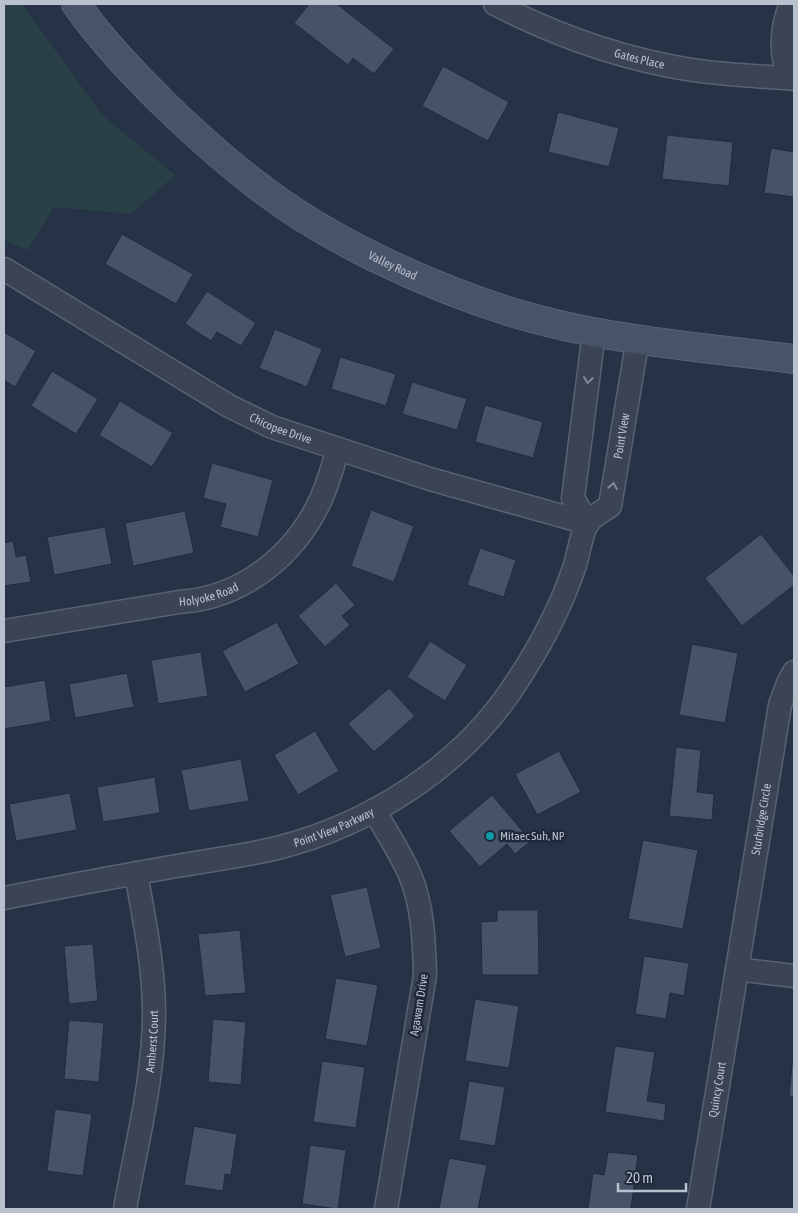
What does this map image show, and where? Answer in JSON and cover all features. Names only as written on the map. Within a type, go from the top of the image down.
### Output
[{"type":"main road","name":"Valley Road","points":[[76,4],[138,79],[195,134],[259,188],[329,232],[396,267],[457,293],[512,312],[594,332],[794,359]]},
{"type":"street","name":"Gates Place","points":[[495,4],[536,25],[574,40],[633,58],[693,70],[792,79]]},
{"type":"street","points":[[791,4],[783,34],[783,54],[792,79]]},
{"type":"street","name":"Chicopee Drive","points":[[4,269],[229,406],[272,427],[430,479],[587,523]]},
{"type":"street","points":[[587,523],[573,498],[594,332]]},
{"type":"street","name":"Point View","points":[[587,523],[610,506],[638,338]]},
{"type":"street","name":"Holyoke Road","points":[[4,631],[179,602],[196,601],[222,594],[247,583],[286,552],[305,527],[321,499],[338,449]]},
{"type":"street","name":"Point View Parkway","points":[[4,898],[278,848],[326,832],[374,810],[410,789],[438,769],[477,733],[507,697],[533,658],[573,571],[587,523]]},
{"type":"street","name":"Sturbridge Circle","points":[[737,969],[780,705],[794,672]]},
{"type":"street","name":"Agawam Drive","points":[[374,810],[410,875],[420,906],[424,940],[425,975],[386,1209]]},
{"type":"street","name":"Amherst Court","points":[[125,1209],[152,1059],[154,1013],[152,968],[136,873]]},
{"type":"street","points":[[737,969],[794,976]]},
{"type":"street","name":"Quincy Court","points":[[698,1209],[737,969]]},
{"type":"green space","points":[[4,4],[22,4],[102,115],[175,175],[131,214],[54,207],[28,250],[4,240]]},
{"type":"building","points":[[309,4],[337,4],[394,49],[374,74],[353,58],[348,65],[294,23]]},
{"type":"building","points":[[443,66],[509,102],[488,141],[422,106]]},
{"type":"building","points":[[558,112],[619,128],[609,167],[548,152]]},
{"type":"building","points":[[667,135],[733,142],[729,186],[662,179]]},
{"type":"building","points":[[771,148],[794,152],[794,197],[764,193]]},
{"type":"building","points":[[122,234],[193,274],[176,304],[105,264]]},
{"type":"building","points":[[207,291],[256,323],[241,346],[217,332],[211,341],[185,324]]},
{"type":"building","points":[[275,329],[322,349],[307,387],[259,368]]},
{"type":"building","points":[[4,332],[36,351],[15,387],[4,380]]},
{"type":"building","points":[[340,357],[396,374],[386,406],[331,389]]},
{"type":"building","points":[[52,371],[98,399],[76,434],[31,406]]},
{"type":"building","points":[[412,382],[467,399],[457,430],[402,414]]},
{"type":"building","points":[[120,401],[173,433],[152,467],[99,435]]},
{"type":"building","points":[[485,405],[543,422],[533,458],[475,442]]},
{"type":"building","points":[[212,463],[273,480],[258,537],[220,527],[226,504],[203,498]]},
{"type":"building","points":[[371,510],[414,526],[394,582],[351,566]]},
{"type":"building","points":[[185,511],[194,553],[133,566],[125,523]]},
{"type":"building","points":[[105,527],[112,564],[54,575],[47,537]]},
{"type":"building","points":[[761,534],[794,576],[794,585],[742,626],[705,578]]},
{"type":"building","points":[[13,541],[16,557],[26,555],[31,582],[4,586],[4,543]]},
{"type":"building","points":[[480,548],[516,560],[504,597],[467,585]]},
{"type":"building","points":[[336,583],[355,605],[342,616],[350,625],[325,647],[298,616]]},
{"type":"building","points":[[277,622],[299,664],[245,692],[222,651]]},
{"type":"building","points":[[430,641],[467,665],[445,701],[407,677]]},
{"type":"building","points":[[692,644],[738,653],[725,723],[679,715]]},
{"type":"building","points":[[201,652],[208,696],[158,704],[151,660]]},
{"type":"building","points":[[127,673],[134,707],[75,718],[69,684]]},
{"type":"building","points":[[45,680],[51,721],[4,729],[4,687]]},
{"type":"building","points":[[389,688],[415,716],[374,752],[348,724]]},
{"type":"building","points":[[315,731],[339,771],[298,795],[274,755]]},
{"type":"building","points":[[676,747],[701,750],[697,792],[714,794],[712,820],[669,816]]},
{"type":"building","points":[[559,751],[581,792],[537,815],[515,774]]},
{"type":"building","points":[[241,759],[249,801],[189,811],[181,770]]},
{"type":"building","points":[[155,777],[160,813],[103,822],[97,787]]},
{"type":"building","points":[[70,793],[77,830],[16,841],[9,804]]},
{"type":"building","name":"Mitaec Suh, NP","points":[[492,795],[531,841],[515,854],[507,844],[480,867],[449,831]]},
{"type":"building","points":[[643,840],[698,850],[683,929],[628,919]]},
{"type":"building","points":[[367,887],[381,948],[345,957],[330,895]]},
{"type":"building","points":[[497,910],[538,910],[539,975],[482,975],[481,922],[497,921]]},
{"type":"building","points":[[240,930],[246,993],[205,996],[198,934]]},
{"type":"building","points":[[93,944],[98,1001],[69,1004],[64,946]]},
{"type":"building","points":[[644,956],[689,963],[684,996],[670,993],[666,1019],[635,1014]]},
{"type":"building","points":[[336,978],[378,985],[367,1046],[325,1039]]},
{"type":"building","points":[[475,999],[519,1006],[509,1068],[465,1061]]},
{"type":"building","points":[[213,1019],[246,1022],[241,1085],[208,1082]]},
{"type":"building","points":[[69,1020],[104,1023],[99,1082],[64,1079]]},
{"type":"building","points":[[794,1043],[794,1097],[789,1097]]},
{"type":"building","points":[[615,1046],[655,1052],[647,1101],[666,1104],[664,1121],[605,1112]]},
{"type":"building","points":[[322,1061],[365,1067],[356,1128],[313,1122]]},
{"type":"building","points":[[469,1081],[505,1087],[495,1146],[459,1140]]},
{"type":"building","points":[[55,1109],[92,1114],[83,1176],[47,1171]]},
{"type":"building","points":[[194,1126],[237,1134],[231,1175],[225,1174],[223,1191],[184,1185]]},
{"type":"building","points":[[310,1145],[346,1150],[338,1209],[302,1204]]},
{"type":"building","points":[[608,1152],[638,1155],[631,1209],[588,1209],[593,1173],[604,1175]]},
{"type":"building","points":[[449,1158],[487,1165],[478,1209],[439,1209]]},
{"type":"place","name":"Mitaec Suh, NP","points":[[490,836]]}]
